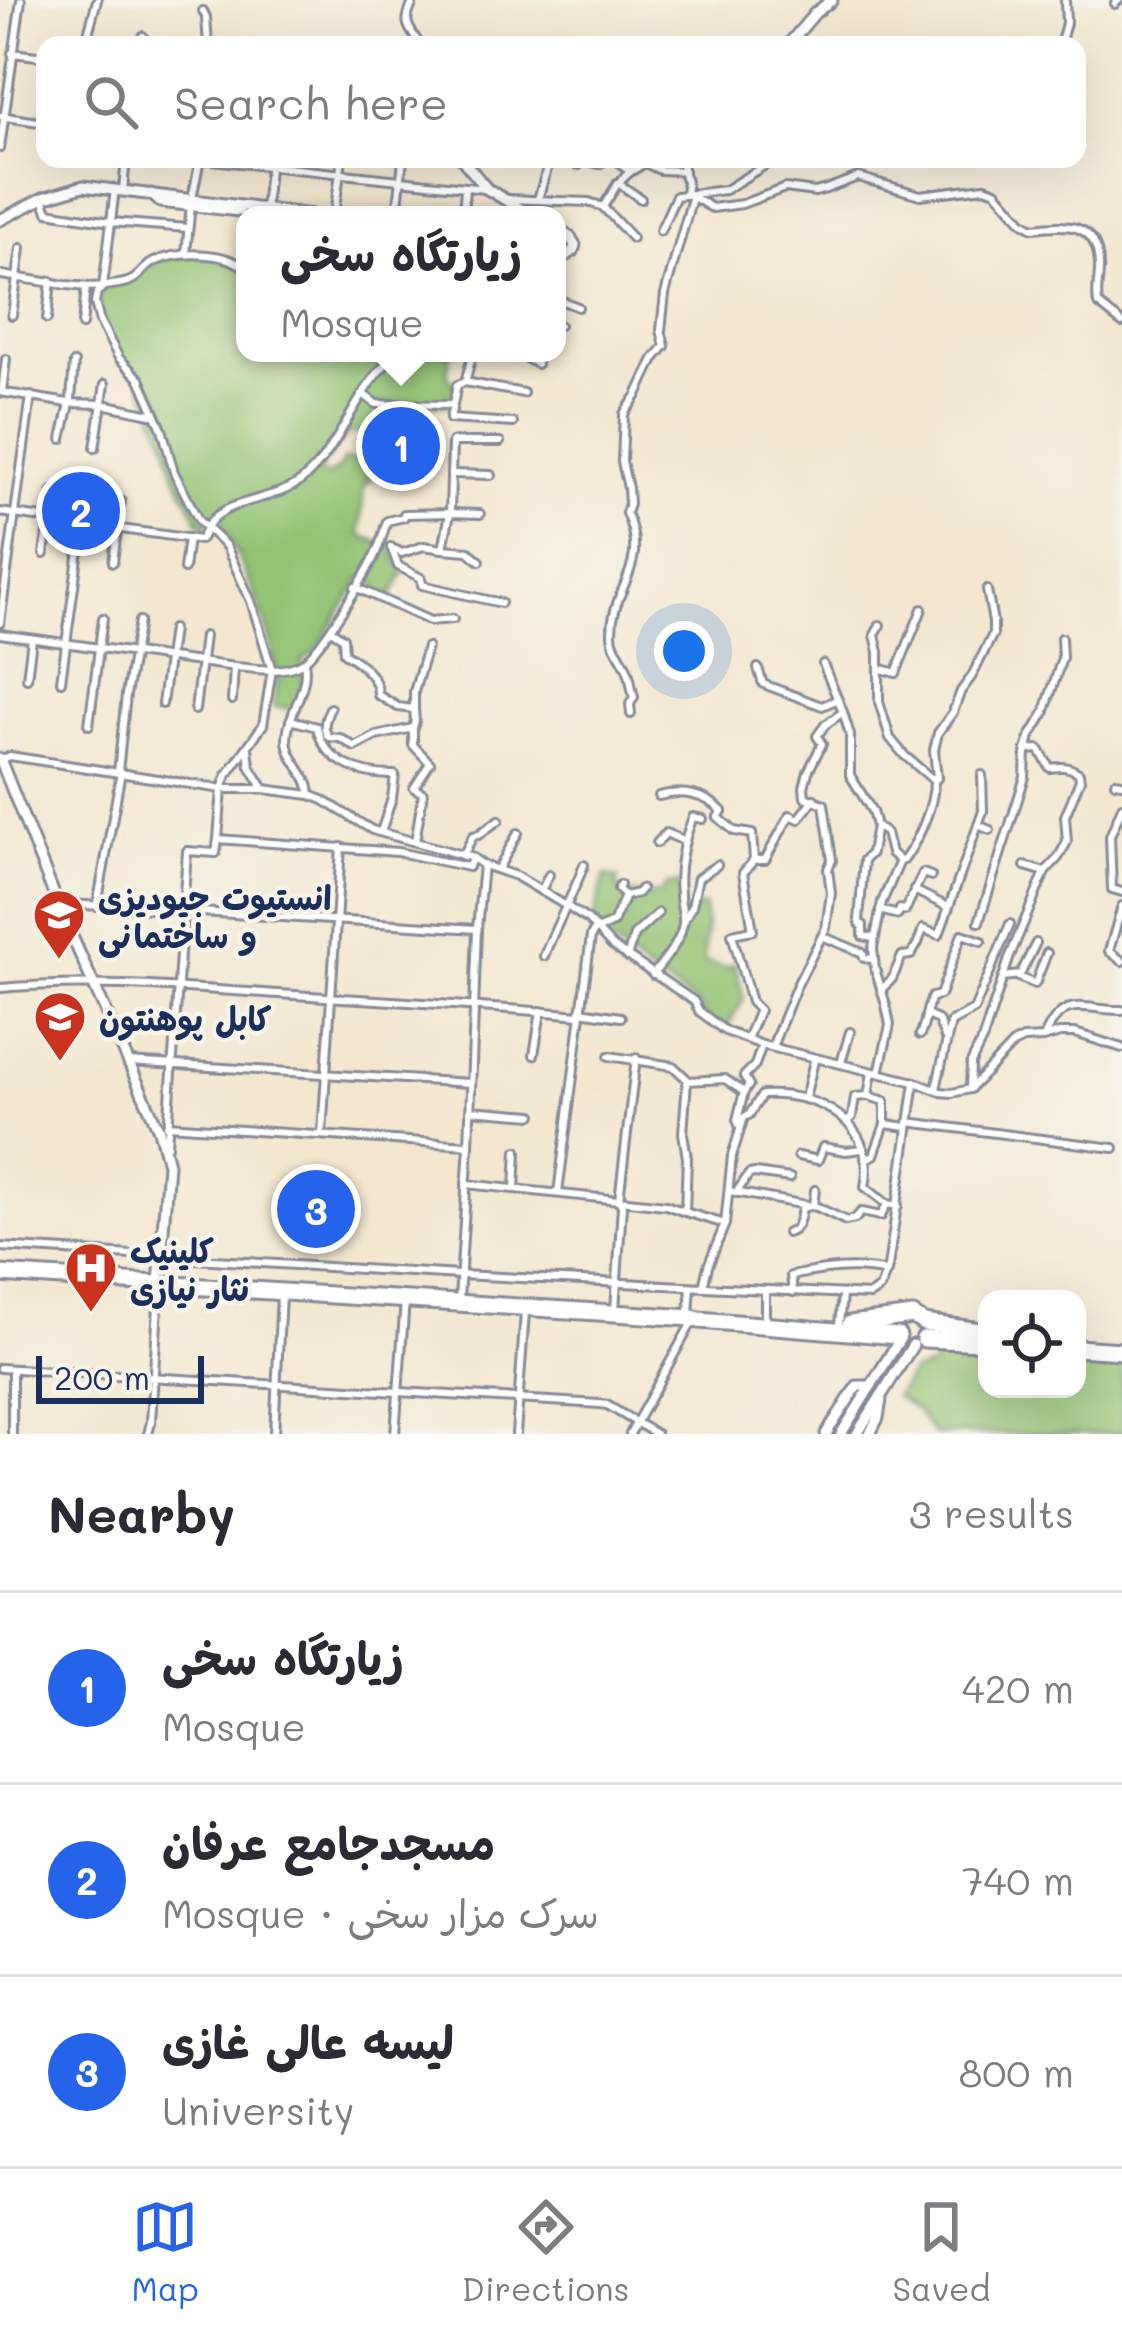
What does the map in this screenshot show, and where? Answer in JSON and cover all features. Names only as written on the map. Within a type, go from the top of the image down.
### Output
[{"type":"highway","points":[[0,1274],[405,1298],[978,1341]]},
{"type":"highway","points":[[695,1318],[864,1325],[917,1317],[912,1336]]},
{"type":"highway","points":[[912,1336],[978,1332]]},
{"type":"highway","points":[[1086,1344],[1122,1346]]},
{"type":"street","points":[[0,148],[21,0]]},
{"type":"street","points":[[88,36],[97,0]]},
{"type":"street","points":[[414,0],[405,17],[414,36]]},
{"type":"street","points":[[795,36],[832,0]]},
{"type":"street","points":[[1062,36],[1065,0]]},
{"type":"street","points":[[203,10],[207,36]]},
{"type":"street","points":[[12,53],[36,56]]},
{"type":"street","points":[[3,116],[36,122]]},
{"type":"street","points":[[124,168],[103,287],[95,303],[100,322],[119,358],[140,379],[157,415],[174,472],[199,521],[226,546],[259,621],[272,670],[263,725],[227,775],[217,853],[187,851],[148,1434]]},
{"type":"street","points":[[186,254],[199,168]]},
{"type":"street","points":[[266,206],[270,168]]},
{"type":"street","points":[[297,168],[488,189]]},
{"type":"street","points":[[335,206],[341,168]]},
{"type":"street","points":[[398,206],[402,168]]},
{"type":"street","points":[[470,168],[488,189],[515,206]]},
{"type":"street","points":[[538,199],[548,168]]},
{"type":"street","points":[[626,168],[630,172]]},
{"type":"street","points":[[603,207],[618,184],[637,168]]},
{"type":"street","points":[[656,168],[684,171]]},
{"type":"street","points":[[631,713],[634,698],[627,667],[612,639],[636,553],[626,513],[622,422],[665,346],[661,330],[665,294],[689,196],[683,168]]},
{"type":"street","points":[[660,231],[674,198],[725,190],[760,168]]},
{"type":"street","points":[[689,196],[712,208],[723,208],[784,188],[815,192],[858,177],[920,195],[985,187],[996,190],[1033,228],[1059,224],[1091,237],[1099,267],[1098,304],[1122,323]]},
{"type":"street","points":[[618,184],[641,199]]},
{"type":"street","points":[[0,220],[43,198],[83,186],[150,194],[160,202],[236,209]]},
{"type":"street","points":[[464,206],[465,188]]},
{"type":"street","points":[[43,198],[48,212],[188,228]]},
{"type":"street","points":[[502,199],[578,200],[603,207],[632,238]]},
{"type":"street","points":[[12,315],[21,248]]},
{"type":"street","points":[[0,274],[103,287],[132,281],[156,261],[186,254],[236,264]]},
{"type":"street","points":[[47,319],[51,281]]},
{"type":"street","points":[[82,325],[86,287]]},
{"type":"street","points":[[566,303],[578,308]]},
{"type":"street","points":[[6,359],[1,393],[157,415]]},
{"type":"street","points":[[0,512],[200,540],[215,518],[300,482],[334,444],[362,394],[389,362]]},
{"type":"street","points":[[465,382],[471,362]]},
{"type":"street","points":[[534,362],[538,364]]},
{"type":"street","points":[[62,439],[74,364]]},
{"type":"street","points":[[513,424],[450,419],[458,385],[465,382],[523,393]]},
{"type":"street","points":[[95,448],[105,384]]},
{"type":"street","points":[[362,394],[376,404],[452,404]]},
{"type":"street","points":[[0,623],[32,397]]},
{"type":"street","points":[[443,549],[452,442],[500,442]]},
{"type":"street","points":[[451,474],[491,475]]},
{"type":"street","points":[[44,554],[53,490]]},
{"type":"street","points":[[62,681],[87,491]]},
{"type":"street","points":[[113,562],[121,501]]},
{"type":"street","points":[[0,634],[235,667],[272,670],[304,662],[331,629],[380,544],[387,521],[404,514],[480,514]]},
{"type":"street","points":[[184,569],[188,538]]},
{"type":"street","points":[[380,544],[402,553],[424,545],[468,551],[480,561]]},
{"type":"street","points":[[391,548],[398,566],[421,578],[422,585],[501,603]]},
{"type":"street","points":[[355,587],[430,620],[453,619]]},
{"type":"street","points":[[868,1096],[890,1025],[873,958],[880,910],[900,861],[916,840],[937,778],[934,750],[938,733],[992,634],[987,590]]},
{"type":"street","points":[[878,668],[896,673],[922,610]]},
{"type":"street","points":[[89,725],[103,618]]},
{"type":"street","points":[[97,906],[139,621]]},
{"type":"street","points":[[880,625],[874,635],[879,652],[879,702],[890,738],[931,778],[937,778]]},
{"type":"street","points":[[162,704],[172,629]]},
{"type":"street","points":[[331,629],[343,638],[344,652],[375,677],[383,700],[414,709]]},
{"type":"street","points":[[195,710],[204,636]]},
{"type":"street","points":[[979,922],[1024,777],[1026,750],[1062,658],[1061,638]]},
{"type":"street","points":[[28,679],[32,639]]},
{"type":"street","points":[[415,842],[423,793],[414,788],[430,763],[413,746],[414,692],[427,647]]},
{"type":"street","points":[[304,662],[306,675],[286,744],[310,785],[310,795]]},
{"type":"street","points":[[823,664],[850,735],[850,775],[876,826],[871,853],[865,858],[859,920],[863,936],[875,938]]},
{"type":"street","points":[[232,700],[235,667]]},
{"type":"street","points":[[758,668],[764,684],[822,706],[836,700]]},
{"type":"street","points":[[330,708],[325,732],[355,747],[376,736],[412,728]]},
{"type":"street","points":[[740,1127],[737,1120],[749,1085],[744,1076],[767,1046],[824,937],[830,909],[831,835],[824,804],[805,797],[804,788],[822,744],[818,736],[843,712]]},
{"type":"street","points":[[290,720],[317,727],[320,740],[339,761],[376,776],[395,775],[381,832]]},
{"type":"street","points":[[248,744],[250,766],[264,789]]},
{"type":"street","points":[[970,1089],[971,1063],[1003,976],[1046,872],[1066,842],[1065,816],[1081,776],[1065,766],[1050,768],[1039,749],[1026,750]]},
{"type":"street","points":[[166,1156],[0,759],[10,756],[223,789],[310,795],[381,832],[473,858],[542,891],[588,920],[627,957],[694,1001],[699,1011],[725,1031],[815,1059],[952,1093],[970,1089],[1022,1039],[1075,1033],[1122,1048]]},
{"type":"street","points":[[881,990],[902,956],[910,955],[922,929],[939,935],[979,825],[984,802],[982,775]]},
{"type":"street","points":[[659,796],[688,794],[710,800],[722,811],[718,817],[734,831],[752,834],[754,860],[743,873],[754,930],[732,934],[751,1002],[759,1010],[747,1039]]},
{"type":"street","points":[[754,860],[764,860],[790,815],[799,818],[814,799]]},
{"type":"street","points":[[1122,807],[1110,836],[1112,889],[1122,892]]},
{"type":"street","points":[[684,920],[679,874],[684,841],[693,818],[703,819]]},
{"type":"street","points":[[463,856],[473,836],[499,820]]},
{"type":"street","points":[[979,825],[990,830]]},
{"type":"street","points":[[876,826],[886,833],[891,853],[900,861]]},
{"type":"street","points":[[498,869],[518,833]]},
{"type":"street","points":[[657,843],[665,833],[684,841]]},
{"type":"street","points":[[218,839],[398,852],[468,867],[473,858]]},
{"type":"street","points":[[322,1134],[341,847]]},
{"type":"street","points":[[458,1304],[483,865]]},
{"type":"street","points":[[653,974],[676,944],[698,878],[717,865]]},
{"type":"street","points":[[544,956],[584,866]]},
{"type":"street","points":[[1025,866],[1046,872]]},
{"type":"street","points":[[880,910],[898,915],[923,873],[931,876]]},
{"type":"street","points":[[542,891],[549,875]]},
{"type":"street","points":[[620,885],[618,890],[625,896]]},
{"type":"street","points":[[625,896],[641,889]]},
{"type":"street","points":[[914,890],[948,907]]},
{"type":"street","points":[[558,1192],[591,936],[613,923],[625,896]]},
{"type":"street","points":[[61,912],[69,904],[477,929]]},
{"type":"street","points":[[1122,906],[1109,951],[1122,961]]},
{"type":"street","points":[[627,957],[634,934],[658,914]]},
{"type":"street","points":[[936,1089],[951,1022],[974,1010],[1010,924]]},
{"type":"street","points":[[920,1034],[927,1021],[925,1010],[932,997],[940,995],[962,934],[982,941]]},
{"type":"street","points":[[824,937],[873,958]]},
{"type":"street","points":[[1018,977],[1036,943]]},
{"type":"street","points":[[1003,976],[1035,984],[1047,953]]},
{"type":"street","points":[[0,988],[44,984],[178,987],[622,1017]]},
{"type":"street","points":[[1043,1038],[1056,1014],[1077,1005],[1122,1010]]},
{"type":"street","points":[[534,1055],[541,1011]]},
{"type":"street","points":[[926,1015],[938,1021],[946,1041]]},
{"type":"street","points":[[841,1064],[850,1032]]},
{"type":"street","points":[[609,1056],[673,1066],[688,1080],[725,1079],[744,1093]]},
{"type":"street","points":[[615,1314],[619,1200],[636,1058]]},
{"type":"street","points":[[806,1098],[815,1059]]},
{"type":"street","points":[[128,1062],[470,1083]]},
{"type":"street","points":[[685,1212],[683,1133],[688,1080]]},
{"type":"street","points":[[0,1247],[870,1295],[880,1288],[886,1272],[915,1082]]},
{"type":"street","points":[[704,1287],[725,1224],[740,1127],[762,1095],[806,1098],[847,1122],[863,1149],[868,1174],[865,1187],[887,1204],[898,1206]]},
{"type":"street","points":[[847,1122],[853,1117],[855,1097],[885,1101],[885,1124],[874,1155],[865,1160]]},
{"type":"street","points":[[470,1110],[533,1115]]},
{"type":"street","points":[[154,1118],[168,1126],[470,1145]]},
{"type":"street","points":[[885,1124],[1114,1148]]},
{"type":"street","points":[[798,1156],[818,1160],[823,1147],[863,1149]]},
{"type":"street","points":[[515,1188],[517,1150]]},
{"type":"street","points":[[732,1192],[749,1174],[790,1178]]},
{"type":"street","points":[[466,1184],[665,1205],[725,1224]]},
{"type":"street","points":[[787,1233],[798,1225],[802,1208],[813,1205],[815,1190]]},
{"type":"street","points":[[732,1192],[817,1208],[846,1221],[861,1212],[881,1216],[887,1204]]},
{"type":"street","points":[[793,1292],[791,1276],[851,1268],[886,1272]]},
{"type":"street","points":[[630,1434],[695,1318],[691,1287]]},
{"type":"street","points":[[274,1434],[281,1291]]},
{"type":"street","points":[[765,1291],[765,1319]]},
{"type":"street","points":[[839,1324],[842,1296]]},
{"type":"street","points":[[395,1434],[405,1298]]},
{"type":"street","points":[[516,1434],[526,1309]]},
{"type":"street","points":[[857,1434],[912,1336]]},
{"type":"street","points":[[841,1434],[871,1386],[912,1336]]},
{"type":"street","points":[[0,1368],[608,1405],[656,1434]]},
{"type":"street","points":[[12,1369],[13,1434]]},
{"type":"street","points":[[826,1434],[857,1386],[871,1386]]},
{"type":"street","points":[[870,1434],[881,1395]]},
{"type":"green space","points":[[186,253],[236,264],[236,362],[386,362],[392,367],[396,362],[449,362],[451,382],[459,382],[451,405],[376,404],[373,433],[348,433],[318,471],[327,477],[343,460],[371,464],[370,482],[364,483],[360,535],[392,548],[404,572],[391,598],[375,592],[377,585],[362,578],[314,653],[301,661],[305,672],[296,709],[273,707],[274,657],[246,573],[216,514],[206,527],[199,521],[174,471],[140,379],[119,358],[100,322],[97,293],[103,287],[131,281],[156,261]]},
{"type":"green space","points":[[605,876],[618,878],[616,887],[630,895],[662,893],[665,886],[679,883],[682,922],[696,908],[704,907],[703,961],[725,968],[735,964],[744,998],[725,1031],[697,1004],[595,929]]},
{"type":"green space","points":[[948,1349],[978,1351],[978,1398],[1086,1398],[1086,1357],[1122,1359],[1122,1434],[933,1434],[916,1410],[895,1396],[912,1372],[931,1367]]},
{"type":"place","name":"زیارتگاه سخی","points":[[401,446]]},
{"type":"place","name":"مسجدجامع عرفان","points":[[81,511]]},
{"type":"place","name":"انستیوت جیودیزی و ساختمانی","points":[[59,961]]},
{"type":"place","name":"کابل پوهنتون","points":[[60,1063]]},
{"type":"place","name":"لیسه عالی غازی","points":[[316,1209]]},
{"type":"place","name":"کلینیک نثار نیازی","points":[[91,1314]]}]
